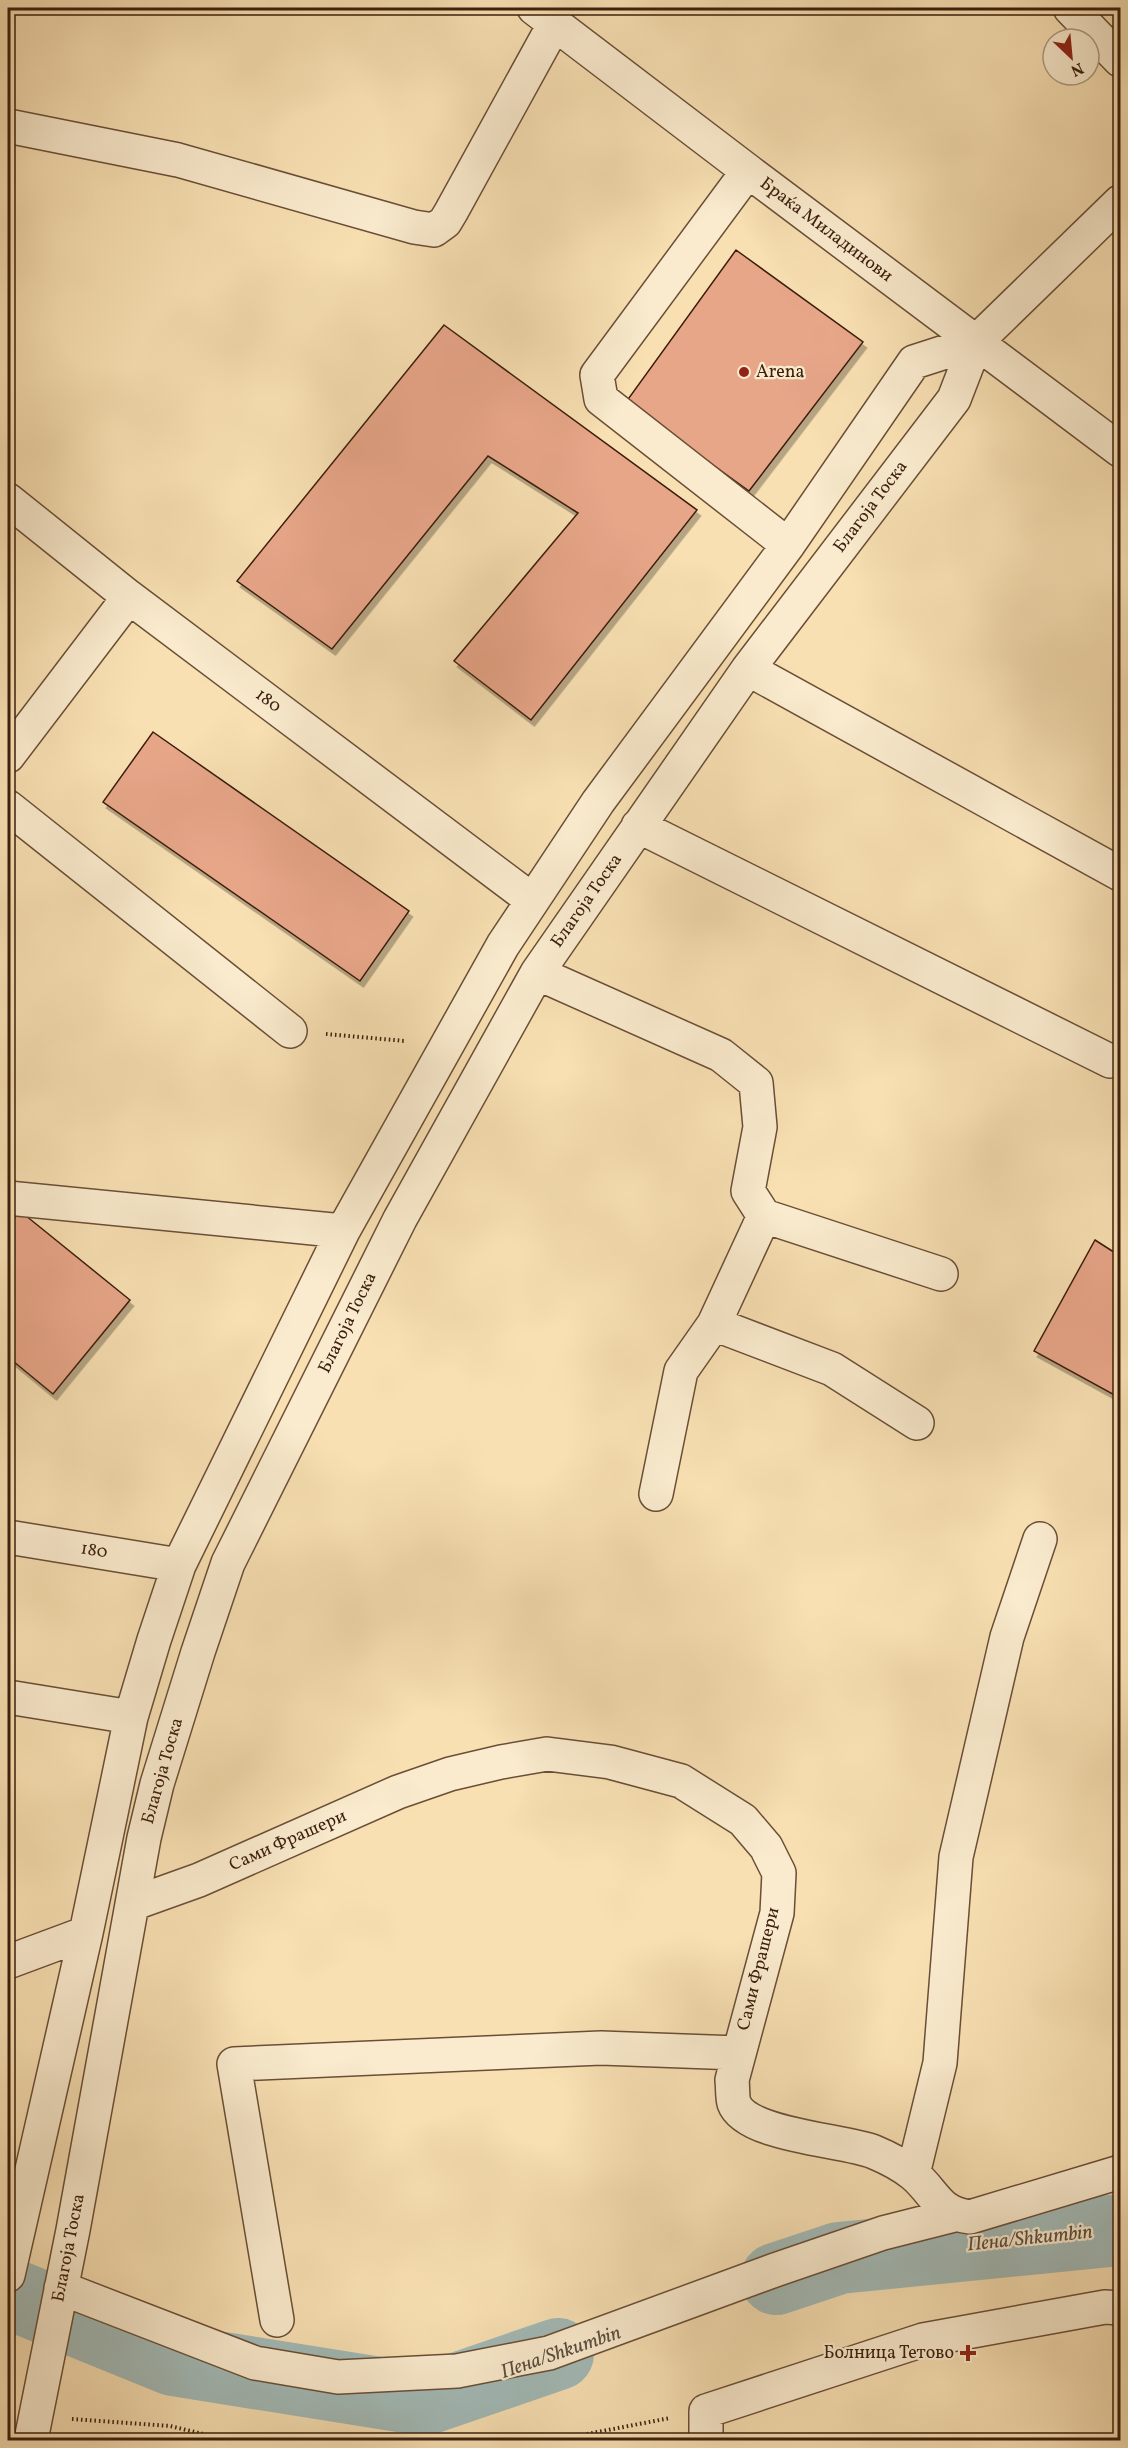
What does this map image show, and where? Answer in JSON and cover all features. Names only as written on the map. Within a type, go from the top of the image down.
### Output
[{"type":"street","points":[[1070,8],[1120,60]]},
{"type":"street","points":[[8,126],[178,160],[414,227],[434,230],[445,222],[451,212],[544,15]]},
{"type":"street","name":"Браќа Миладинови","points":[[544,15],[1120,450]]},
{"type":"street","points":[[748,171],[597,375],[601,399],[788,545]]},
{"type":"street","name":"Благоја Тоска","points":[[33,2429],[68,2254],[132,1904],[157,1784],[228,1563],[399,1220],[537,973],[748,669],[954,399],[976,342],[1120,202]]},
{"type":"street","name":"Благоја Тоска","points":[[10,2266],[86,1933],[131,1717],[179,1565],[343,1231],[503,945],[598,802],[788,545],[914,362],[976,342]]},
{"type":"street","name":"180","points":[[8,500],[129,597],[532,900]]},
{"type":"street","points":[[8,756],[129,597]]},
{"type":"street","points":[[748,669],[1120,874]]},
{"type":"street","points":[[8,807],[290,1031]]},
{"type":"street","points":[[639,826],[1110,1061]]},
{"type":"street","points":[[537,973],[721,1055],[756,1083],[760,1127],[748,1191],[764,1216],[941,1274]]},
{"type":"street","points":[[8,1198],[343,1231]]},
{"type":"street","points":[[656,1494],[681,1371],[714,1324],[764,1216]]},
{"type":"street","points":[[714,1324],[832,1370],[917,1423]]},
{"type":"street","name":"180","points":[[8,1538],[179,1565]]},
{"type":"street","points":[[913,2174],[940,2063],[956,1857],[1007,1637],[1040,1539]]},
{"type":"street","points":[[8,1697],[131,1717]]},
{"type":"street","name":"Сами Фрашери","points":[[132,1904],[199,1880],[398,1792],[450,1774],[547,1754],[610,1762],[681,1781],[743,1821],[766,1847],[779,1873],[777,1912],[732,2080],[735,2104],[749,2118],[778,2130],[873,2151],[913,2174],[943,2207],[954,2215]]},
{"type":"street","points":[[8,1962],[86,1933]]},
{"type":"street","points":[[277,2320],[234,2064],[601,2048],[738,2053]]},
{"type":"street","points":[[61,2288],[255,2363],[338,2377],[457,2371],[549,2353],[883,2233],[954,2215],[970,2217],[1120,2172]]},
{"type":"street","points":[[706,2426],[923,2340],[1105,2307],[1120,2308]]},
{"type":"path","points":[[290,1031],[448,1044]]},
{"type":"path","points":[[33,2429],[170,2426],[228,2440]]},
{"type":"path","points":[[556,2440],[706,2426]]},
{"type":"building","name":"Arena","points":[[736,250],[863,342],[749,491],[626,402]]},
{"type":"building","points":[[444,325],[697,510],[531,720],[454,661],[578,513],[488,456],[332,649],[237,581]]},
{"type":"building","points":[[153,732],[409,911],[360,981],[103,802]]},
{"type":"building","points":[[20,1211],[130,1300],[53,1394],[8,1357],[8,1226]]},
{"type":"building","points":[[1095,1240],[1120,1256],[1120,1392],[1118,1397],[1034,1351]]},
{"type":"waterway","name":"Пена/Shkumbin","points":[[776,2279],[839,2258],[1120,2230]]},
{"type":"waterway","name":"Пена/Shkumbin","points":[[8,2293],[173,2360],[424,2400],[558,2354]]},
{"type":"place","name":"Arena","points":[[744,372]]},
{"type":"place","name":"Болница Тетово","points":[[968,2353]]}]
